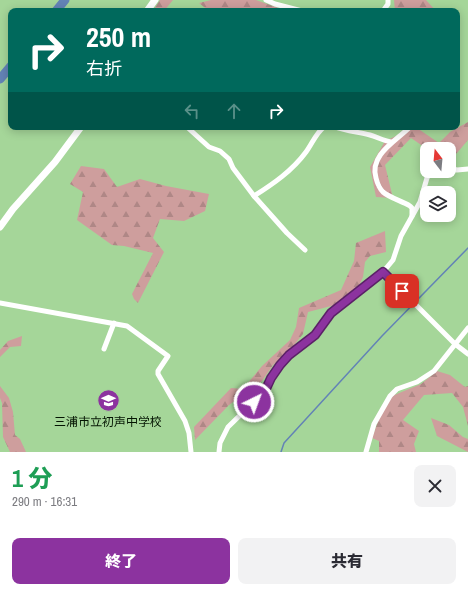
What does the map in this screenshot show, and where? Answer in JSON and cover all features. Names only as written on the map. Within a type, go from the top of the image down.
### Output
[{"type":"street","points":[[266,0],[290,8]]},
{"type":"street","points":[[0,227],[13,209],[56,162],[78,130]]},
{"type":"street","points":[[190,130],[209,148],[220,151],[229,159],[233,168],[254,196],[287,233],[305,250]]},
{"type":"street","points":[[254,196],[274,184],[291,168],[306,152],[321,130]]},
{"type":"street","points":[[346,130],[391,142]]},
{"type":"street","points":[[406,130],[391,142],[376,161],[375,176],[382,191],[412,208],[412,218]]},
{"type":"street","points":[[456,170],[468,169]]},
{"type":"street","points":[[219,452],[220,443],[228,427],[265,391],[271,378],[289,355],[315,335],[331,313],[383,272],[392,260],[401,236],[420,202],[427,178]]},
{"type":"street","points":[[383,272],[455,344],[468,354]]},
{"type":"street","points":[[0,303],[127,326],[168,356],[158,371],[158,374],[185,421],[189,433],[191,452]]},
{"type":"street","points":[[104,349],[114,323]]},
{"type":"street","points":[[366,452],[374,424],[390,396],[397,389],[417,382],[434,371],[468,328]]},
{"type":"green space","points":[[160,0],[173,0],[166,8],[155,8]]},
{"type":"green space","points":[[211,0],[256,0],[279,8],[205,8],[199,3]]},
{"type":"green space","points":[[394,0],[426,0],[433,8],[395,8]]},
{"type":"green space","points":[[468,122],[468,140],[456,154],[456,142],[440,142],[450,132],[454,130],[460,130],[460,126]]},
{"type":"green space","points":[[420,130],[438,142],[420,142],[420,144],[411,138],[385,165],[393,198],[376,197],[370,167],[385,141],[407,131]]},
{"type":"green space","points":[[81,166],[104,169],[117,187],[140,179],[166,186],[209,194],[205,211],[184,221],[160,219],[153,238],[164,252],[138,303],[132,294],[153,253],[124,246],[112,245],[77,220],[83,192],[70,184]]},
{"type":"green space","points":[[385,231],[386,252],[370,256],[365,262],[363,277],[356,292],[335,305],[308,312],[303,334],[290,350],[273,365],[262,381],[229,405],[195,440],[194,427],[231,388],[243,389],[262,366],[290,340],[296,327],[299,308],[341,290],[354,261],[356,243]]},
{"type":"green space","points":[[22,336],[21,346],[10,347],[0,357],[0,350],[8,341]]},
{"type":"green space","points":[[437,371],[450,375],[465,387],[468,386],[468,426],[463,407],[452,393],[424,395],[403,420],[419,431],[414,444],[416,452],[379,452],[379,441],[372,438],[380,416],[392,396],[421,384]]},
{"type":"green space","points":[[0,386],[9,398],[13,412],[15,435],[20,439],[26,452],[10,452],[3,437]]},
{"type":"green space","points":[[431,418],[449,425],[463,437],[468,439],[468,452],[437,436]]},
{"type":"waterway","points":[[58,8],[65,0]]},
{"type":"waterway","points":[[0,79],[8,70]]},
{"type":"waterway","points":[[281,452],[284,443],[382,336],[468,248]]},
{"type":"place","name":"三浦市立初声中学校","points":[[108,401]]},
{"type":"route","points":[[254,402],[265,391],[271,378],[289,355],[315,335],[331,313],[383,272],[402,291]]}]
